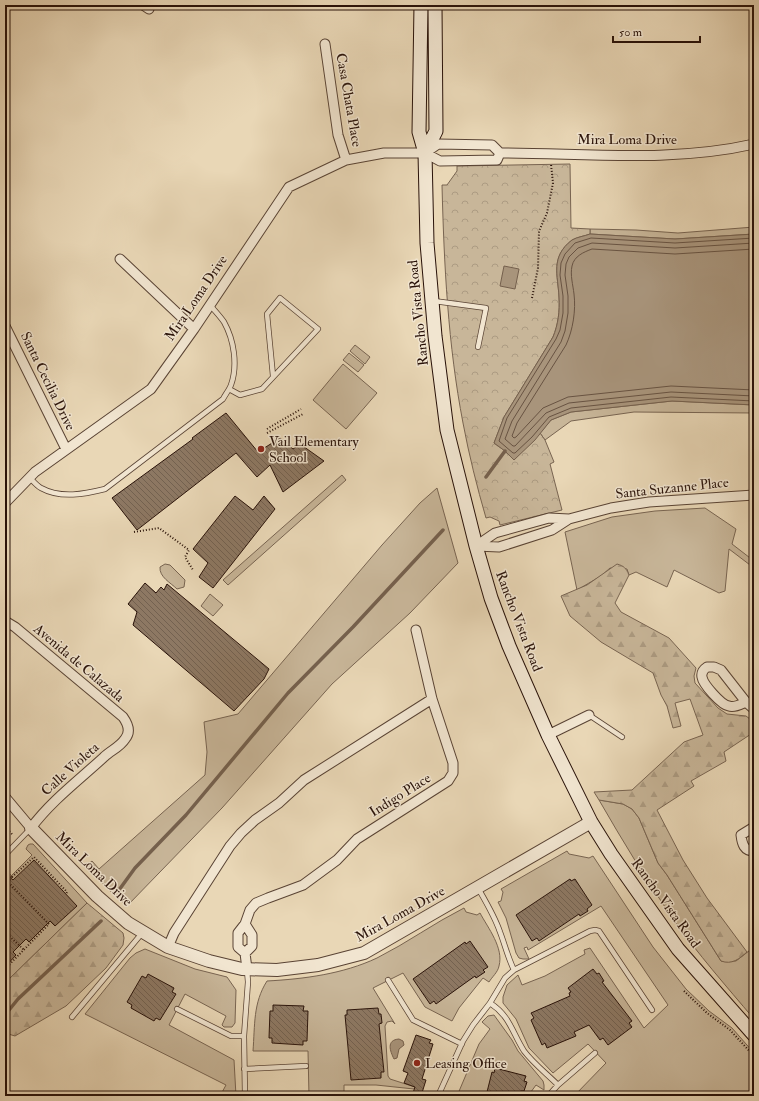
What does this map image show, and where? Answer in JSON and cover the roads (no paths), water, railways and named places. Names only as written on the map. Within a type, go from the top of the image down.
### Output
[{"type":"main road","name":"Rancho Vista Road","points":[[421,5],[419,129],[425,152],[427,244],[447,430],[476,546],[491,598],[509,646],[548,735],[590,822],[678,949],[754,1035]]},
{"type":"main road","name":"Rancho Vista Road","points":[[425,152],[436,131],[435,5]]},
{"type":"street","name":"Casa Chata Place","points":[[326,44],[338,135],[346,160]]},
{"type":"street","name":"Mira Loma Drive","points":[[5,503],[35,472],[152,389],[289,187],[346,160],[384,153],[425,152],[438,144],[492,145],[500,153],[682,154],[728,150],[754,144]]},
{"type":"street","name":"Mira Loma Drive","points":[[425,152],[440,161],[496,160],[500,153]]},
{"type":"street","points":[[120,259],[194,329]]},
{"type":"street","name":"Santa Cecilia Drive","points":[[5,326],[66,449]]},
{"type":"street","name":"Santa Suzanne Place","points":[[476,546],[495,533],[548,518],[569,518],[611,508],[649,502],[754,495]]},
{"type":"street","name":"Santa Suzanne Place","points":[[476,546],[499,548],[552,530],[569,518]]},
{"type":"street","name":"Avenida de Calazada","points":[[5,621],[15,627],[122,717],[128,724],[128,731]]},
{"type":"street","name":"Indigo Place","points":[[247,969],[245,954],[238,947],[238,933],[245,924],[250,910],[256,903],[303,885],[337,860],[357,839],[448,781],[453,773],[453,763],[432,699],[416,630]]},
{"type":"street","points":[[746,702],[736,707],[728,706],[720,701],[704,682],[702,676],[703,670],[707,667],[714,667],[721,670],[746,702],[754,709]]},
{"type":"street","points":[[168,946],[174,933],[230,846],[250,824],[279,803],[304,780],[432,699]]},
{"type":"street","points":[[548,735],[589,715]]},
{"type":"street","name":"Calle Violeta","points":[[31,828],[48,808],[106,754],[126,739],[128,731]]},
{"type":"street","name":"Mira Loma Drive","points":[[5,797],[31,828],[97,896],[128,923],[168,946],[209,961],[247,969],[277,970],[318,964],[364,953],[590,822]]},
{"type":"street","points":[[754,827],[741,835],[742,844],[746,849],[750,851],[754,850]]},
{"type":"street","name":"Indigo Place","points":[[245,924],[252,934],[252,946],[245,954]]},
{"type":"lane","points":[[229,389],[240,395],[262,389],[318,329],[280,298],[267,314],[273,376]]},
{"type":"lane","points":[[432,301],[486,308],[478,347]]},
{"type":"lane","points":[[29,477],[40,488],[59,494],[83,495],[105,489],[223,399],[231,386],[234,365],[233,348],[229,333],[223,321],[210,305]]},
{"type":"lane","points":[[589,715],[622,737]]},
{"type":"lane","points":[[5,855],[31,828]]},
{"type":"lane","points":[[478,888],[500,932],[508,959],[514,970]]},
{"type":"lane","points":[[438,1096],[473,1024],[490,1003],[505,978],[514,970],[595,930],[599,932],[652,1010]]},
{"type":"lane","points":[[72,1017],[143,932]]},
{"type":"lane","points":[[245,1096],[244,1036],[248,982],[247,969]]},
{"type":"lane","points":[[388,980],[413,1020],[462,1044]]},
{"type":"lane","points":[[490,1003],[508,1020],[525,1052],[558,1085]]},
{"type":"lane","points":[[178,1009],[231,1036],[244,1036]]},
{"type":"lane","points":[[548,1096],[558,1085],[595,1053]]},
{"type":"lane","points":[[244,1070],[306,1066]]},
{"type":"water","points":[[590,234],[675,239],[754,234],[754,405],[672,401],[571,412],[551,420],[535,440],[514,460],[494,443],[504,417],[555,332],[559,313],[557,267],[561,253],[565,246],[572,240]]},
{"type":"water","points":[[504,266],[519,269],[515,289],[500,286]]},
{"type":"water","points":[[399,1039],[403,1041],[404,1045],[399,1049],[397,1058],[394,1059],[390,1046],[392,1041]]},
{"type":"waterway","points":[[486,477],[505,451]]},
{"type":"waterway","points":[[119,890],[135,868],[186,815],[288,693],[353,627],[443,530]]},
{"type":"waterway","points":[[5,1015],[18,999],[101,921]]},
{"type":"place","name":"Vail Elementary School","points":[[261,449]]},
{"type":"place","name":"Leasing Office","points":[[417,1063]]}]
